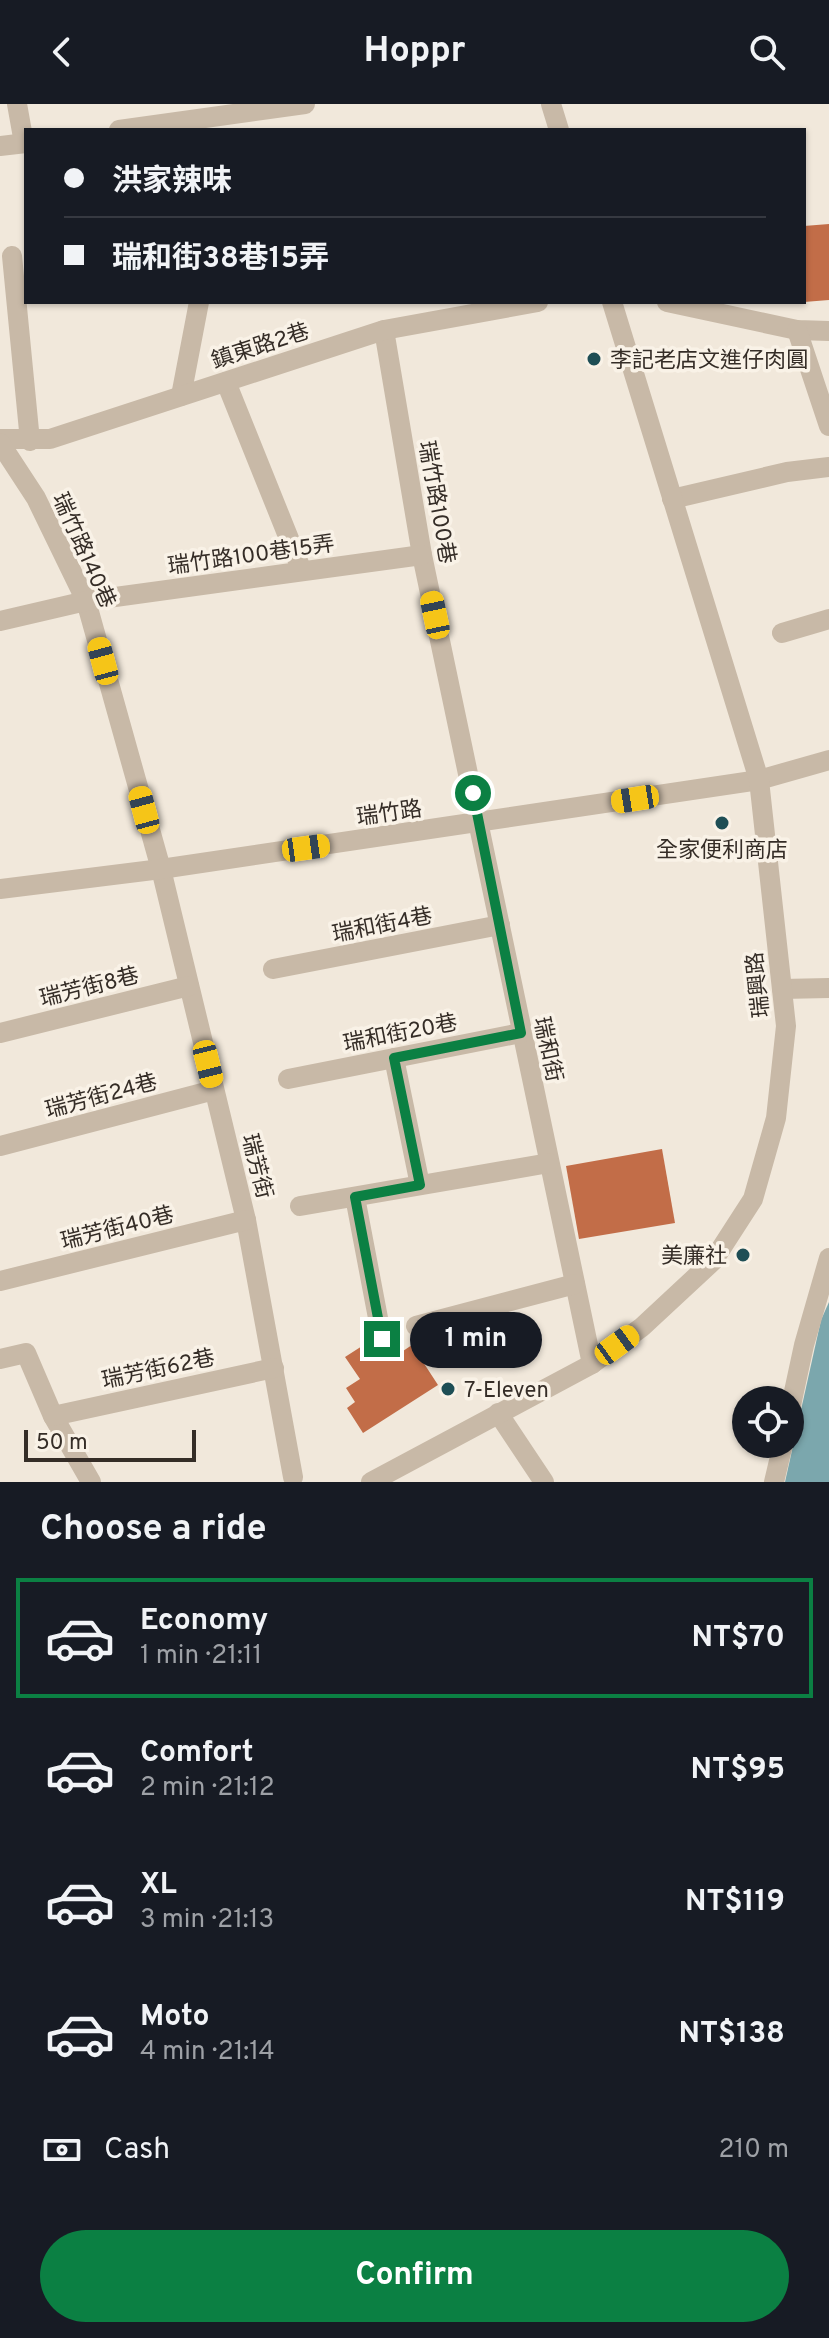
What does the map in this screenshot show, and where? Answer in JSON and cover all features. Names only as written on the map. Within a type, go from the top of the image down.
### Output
[{"type":"street","points":[[17,104],[24,138]]},
{"type":"street","points":[[132,128],[305,104]]},
{"type":"street","points":[[551,104],[558,128]]},
{"type":"street","points":[[0,146],[24,143]]},
{"type":"street","points":[[12,256],[30,441]]},
{"type":"street","points":[[181,396],[199,304]]},
{"type":"street","name":"鎮東路2巷","points":[[0,441],[50,439],[384,330],[527,304]]},
{"type":"street","name":"瑞興路","points":[[371,1482],[592,1364],[642,1327],[713,1261],[753,1199],[776,1118],[786,1026],[759,780],[613,304]]},
{"type":"street","points":[[676,304],[797,330],[829,331]]},
{"type":"street","name":"瑞竹路100巷","points":[[384,330],[422,555],[480,823]]},
{"type":"street","points":[[797,330],[829,426]]},
{"type":"street","points":[[226,382],[302,571]]},
{"type":"street","name":"瑞竹路140巷","points":[[0,441],[36,498],[86,601],[161,869]]},
{"type":"street","points":[[672,499],[787,472],[829,467]]},
{"type":"street","name":"瑞竹路100巷15弄","points":[[0,621],[86,601],[422,555]]},
{"type":"street","points":[[782,633],[829,619]]},
{"type":"street","name":"瑞竹路","points":[[0,889],[161,869],[759,780],[829,760]]},
{"type":"street","name":"瑞和街","points":[[480,823],[521,1033],[592,1364]]},
{"type":"street","name":"瑞芳街","points":[[161,869],[246,1220],[293,1477]]},
{"type":"street","name":"瑞和街4巷","points":[[273,969],[500,925]]},
{"type":"street","name":"瑞芳街8巷","points":[[0,1033],[189,986]]},
{"type":"street","points":[[782,989],[829,988]]},
{"type":"street","name":"瑞和街20巷","points":[[288,1079],[521,1033]]},
{"type":"street","points":[[394,1058],[420,1185]]},
{"type":"street","name":"瑞芳街24巷","points":[[0,1146],[214,1090]]},
{"type":"street","points":[[300,1206],[549,1163]]},
{"type":"street","points":[[355,1197],[382,1339]]},
{"type":"street","name":"瑞芳街40巷","points":[[0,1281],[246,1220]]},
{"type":"street","points":[[795,1386],[829,1258]]},
{"type":"street","points":[[416,1326],[575,1284]]},
{"type":"street","points":[[0,1359],[26,1353],[53,1416],[91,1482]]},
{"type":"street","name":"瑞芳街62巷","points":[[53,1416],[274,1368]]},
{"type":"street","points":[[498,1413],[544,1482]]},
{"type":"street","points":[[774,1482],[780,1458]]},
{"type":"water","points":[[829,1302],[829,1482],[785,1482],[790,1458],[804,1458],[804,1396],[821,1320]]},
{"type":"building","points":[[829,224],[829,300],[806,302],[806,226]]},
{"type":"building","points":[[662,1149],[675,1223],[579,1239],[566,1166]]},
{"type":"building","points":[[373,1339],[388,1361],[412,1345],[438,1385],[363,1433],[347,1408],[355,1402],[346,1388],[360,1379],[345,1357]]},
{"type":"place","name":"李記老店文進仔肉圓","points":[[594,359]]},
{"type":"place","name":"全家便利商店","points":[[722,823]]},
{"type":"place","name":"美廉社","points":[[743,1255]]},
{"type":"place","name":"7-Eleven","points":[[448,1389]]},
{"type":"route","points":[[382,1339],[355,1197],[420,1185],[394,1058],[521,1033],[473,793]]}]
